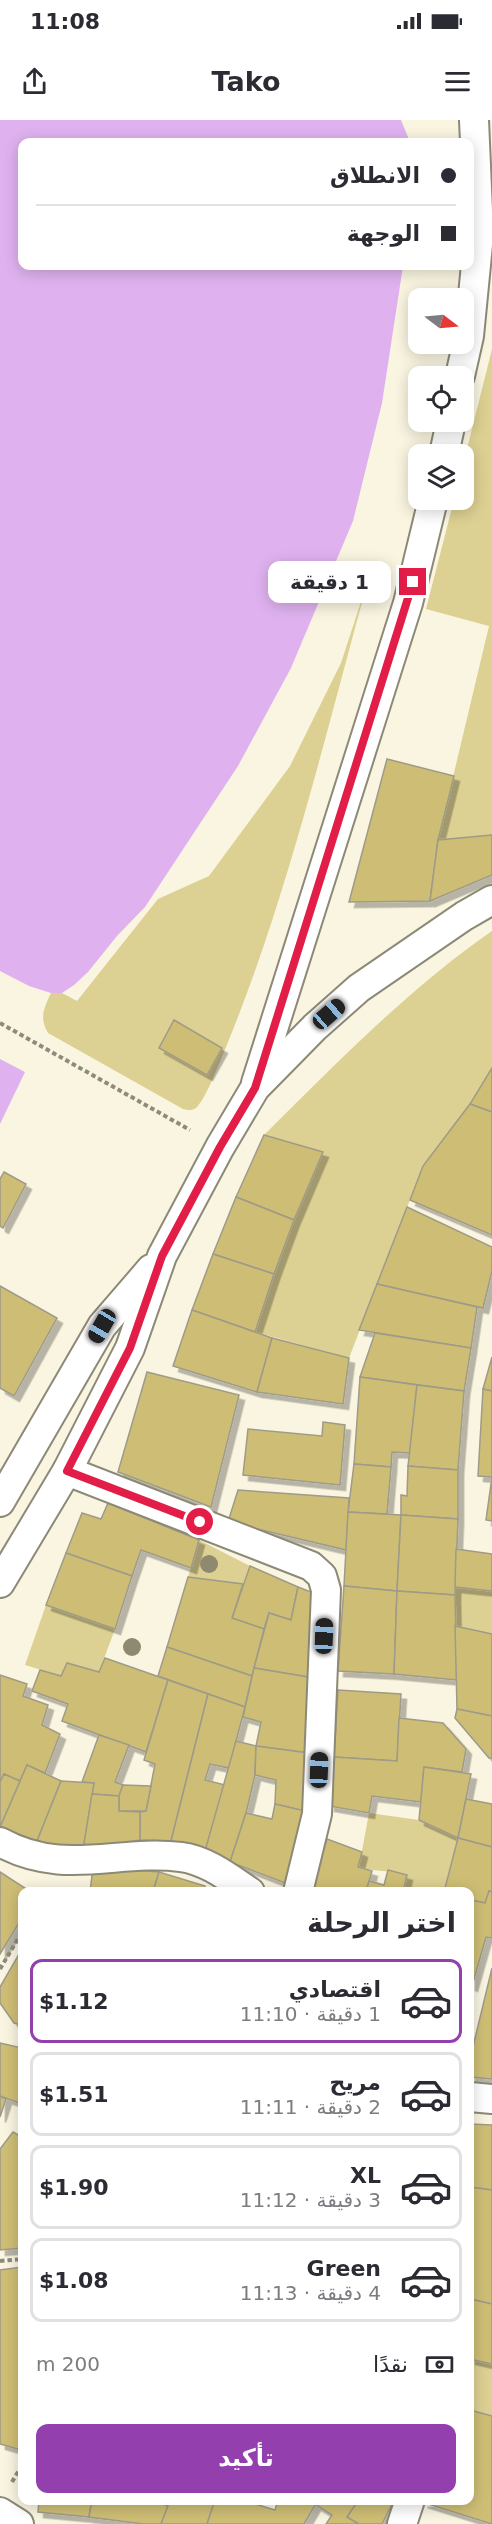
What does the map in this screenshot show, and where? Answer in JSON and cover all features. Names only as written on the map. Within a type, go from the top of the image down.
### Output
[{"type":"street","points":[[462,366],[469,336],[479,234],[474,120]]},
{"type":"street","points":[[0,1583],[67,1471],[130,1348],[162,1256],[220,1147],[255,1088],[408,603],[431,510]]},
{"type":"street","points":[[255,1088],[315,1027],[359,988],[464,916],[492,900]]},
{"type":"street","points":[[0,1502],[102,1326],[162,1256]]},
{"type":"street","points":[[67,1471],[311,1566],[322,1576],[326,1590],[317,1814],[299,1887]]},
{"type":"street","points":[[0,1842],[47,1860],[182,1857],[209,1865],[242,1887]]},
{"type":"street","points":[[474,2097],[492,2099]]},
{"type":"street","points":[[402,2524],[408,2505]]},
{"type":"street","points":[[0,2512],[19,2524]]},
{"type":"path","points":[[0,1023],[220,1147]]},
{"type":"path","points":[[0,1969],[18,1939]]},
{"type":"path","points":[[0,2261],[18,2259]]},
{"type":"shaded area","points":[[0,120],[401,120],[408,138],[18,138],[18,270],[402,270],[382,403],[353,521],[291,668],[238,766],[145,907],[74,985],[62,993],[51,993],[29,986],[0,971]]},
{"type":"shaded area","points":[[492,349],[492,835],[438,840],[489,626],[426,609],[451,510],[474,510],[474,444],[468,444],[471,432],[474,432],[474,421]]},
{"type":"shaded area","points":[[369,577],[287,874],[248,990],[204,1097],[196,1108],[183,1109],[48,1033],[43,1018],[45,1008],[51,993],[62,993],[77,1001],[158,899],[209,876],[290,766],[341,663]],"holes":[[[174,1020],[221,1048],[208,1074],[160,1048]]]},
{"type":"shaded area","points":[[492,931],[492,1068],[470,1104],[423,1166],[349,1358],[255,1332],[274,1274],[264,1135],[402,1002]]},
{"type":"shaded area","points":[[0,1059],[25,1072],[0,1124]]},
{"type":"shaded area","points":[[199,1540],[250,1566],[243,1584],[188,1577]]},
{"type":"shaded area","points":[[455,1587],[492,1591],[492,1634],[455,1626]]},
{"type":"shaded area","points":[[46,1605],[115,1629],[99,1672],[67,1663],[61,1676],[25,1665]]},
{"type":"shaded area","points":[[369,1813],[419,1820],[458,1838],[445,1887],[404,1887],[406,1875],[359,1867]]},
{"type":"shaded area","points":[[474,2357],[492,2363],[492,2416],[474,2411]]},
{"type":"building","points":[[387,759],[454,776],[438,840],[430,901],[349,902]]},
{"type":"building","points":[[492,835],[492,875],[430,901],[438,840]]},
{"type":"building","points":[[174,1020],[222,1048],[207,1075],[159,1048]]},
{"type":"building","points":[[492,1068],[492,1112],[470,1104]]},
{"type":"building","points":[[470,1104],[492,1112],[492,1235],[410,1200],[423,1166]]},
{"type":"building","points":[[264,1135],[323,1152],[294,1220],[236,1197]]},
{"type":"building","points":[[4,1172],[26,1184],[3,1228],[0,1226],[0,1179]]},
{"type":"building","points":[[236,1197],[294,1220],[274,1274],[213,1254]]},
{"type":"building","points":[[407,1207],[492,1247],[492,1271],[483,1308],[377,1284]]},
{"type":"building","points":[[213,1254],[274,1274],[255,1332],[192,1310]]},
{"type":"building","points":[[377,1284],[477,1307],[471,1348],[359,1330]]},
{"type":"building","points":[[0,1286],[57,1318],[14,1396],[0,1388]]},
{"type":"building","points":[[192,1310],[272,1338],[257,1392],[173,1366]]},
{"type":"building","points":[[375,1333],[471,1348],[464,1391],[360,1377]]},
{"type":"building","points":[[272,1338],[349,1358],[343,1404],[257,1392]]},
{"type":"building","points":[[492,1357],[492,1391],[483,1389]]},
{"type":"building","points":[[147,1372],[239,1395],[211,1507],[118,1472]]},
{"type":"building","points":[[360,1377],[417,1385],[410,1453],[392,1452],[391,1467],[354,1464]]},
{"type":"building","points":[[417,1385],[464,1391],[458,1470],[408,1466]]},
{"type":"building","points":[[483,1389],[492,1391],[492,1477],[478,1476]]},
{"type":"building","points":[[323,1422],[345,1425],[340,1485],[243,1475],[248,1429],[322,1436]]},
{"type":"building","points":[[354,1464],[391,1467],[387,1514],[348,1512]]},
{"type":"building","points":[[408,1466],[458,1470],[458,1519],[401,1515],[401,1495],[407,1496]]},
{"type":"building","points":[[492,1477],[492,1521],[486,1520]]},
{"type":"building","points":[[238,1490],[349,1498],[346,1550],[228,1522]]},
{"type":"building","points":[[108,1503],[199,1540],[191,1568],[141,1550],[132,1576],[66,1553],[82,1513],[101,1519]]},
{"type":"building","points":[[348,1512],[401,1515],[397,1591],[344,1586]]},
{"type":"building","points":[[401,1515],[458,1519],[455,1595],[397,1591]]},
{"type":"building","points":[[456,1549],[492,1554],[492,1591],[455,1587]]},
{"type":"building","points":[[66,1553],[132,1576],[115,1629],[46,1605]]},
{"type":"building","points":[[250,1566],[298,1587],[291,1620],[269,1613],[264,1629],[232,1618]]},
{"type":"building","points":[[188,1577],[243,1584],[232,1618],[264,1629],[252,1676],[167,1647]]},
{"type":"building","points":[[344,1586],[397,1591],[394,1674],[338,1671]]},
{"type":"building","points":[[298,1587],[321,1596],[314,1678],[254,1668],[269,1613],[291,1620]]},
{"type":"building","points":[[397,1591],[455,1595],[457,1680],[394,1674]]},
{"type":"building","points":[[455,1626],[492,1634],[492,1716],[457,1709]]},
{"type":"building","points":[[167,1647],[252,1676],[245,1707],[158,1676]]},
{"type":"building","points":[[105,1658],[168,1680],[146,1752],[62,1721],[68,1704],[32,1691],[40,1670],[61,1676],[67,1663],[99,1672]]},
{"type":"building","points":[[254,1668],[314,1678],[309,1753],[256,1746],[261,1722],[243,1717]]},
{"type":"building","points":[[0,1675],[27,1684],[23,1696],[48,1705],[42,1725],[60,1734],[45,1773],[27,1765],[20,1781],[4,1774],[0,1782]]},
{"type":"building","points":[[168,1680],[208,1694],[171,1841],[140,1840],[140,1812],[146,1811],[155,1764],[144,1760]]},
{"type":"building","points":[[338,1690],[401,1694],[397,1761],[334,1757]]},
{"type":"building","points":[[208,1694],[245,1707],[229,1768],[210,1764],[205,1780],[225,1785],[205,1851],[171,1841]]},
{"type":"building","points":[[457,1709],[492,1716],[492,1758],[489,1758],[455,1718]]},
{"type":"building","points":[[399,1718],[443,1723],[466,1749],[462,1772],[424,1767],[421,1802],[372,1796],[369,1813],[329,1806],[334,1757],[397,1761]]},
{"type":"building","points":[[99,1735],[129,1745],[115,1782],[123,1785],[119,1796],[92,1794],[94,1783],[82,1782]]},
{"type":"building","points":[[236,1741],[256,1746],[255,1775],[246,1813],[230,1862],[205,1851]]},
{"type":"building","points":[[256,1746],[309,1753],[309,1812],[275,1804],[276,1780],[255,1775]]},
{"type":"building","points":[[27,1765],[61,1781],[37,1841],[0,1827]]},
{"type":"building","points":[[424,1767],[471,1774],[458,1838],[419,1820]]},
{"type":"building","points":[[4,1774],[20,1781],[0,1827],[0,1782]]},
{"type":"building","points":[[61,1781],[94,1783],[83,1850],[37,1841]]},
{"type":"building","points":[[123,1785],[151,1786],[146,1811],[119,1811],[119,1796]]},
{"type":"building","points":[[92,1794],[119,1796],[119,1811],[140,1812],[140,1840],[83,1850]]},
{"type":"building","points":[[466,1799],[492,1804],[492,1847],[458,1838]]},
{"type":"building","points":[[275,1804],[309,1812],[293,1886],[230,1862],[246,1813],[272,1819]]},
{"type":"building","points":[[458,1838],[492,1847],[492,1892],[489,1891],[485,1903],[474,1901],[474,1887],[445,1887]]},
{"type":"building","points":[[327,1839],[362,1852],[358,1867],[372,1871],[367,1887],[310,1887]]},
{"type":"building","points":[[93,1867],[159,1872],[154,1887],[91,1887]]},
{"type":"building","points":[[388,1870],[407,1875],[404,1887],[367,1887],[369,1881],[384,1885]]},
{"type":"building","points":[[0,1872],[23,1887],[18,1887],[18,1925],[0,1954]]},
{"type":"building","points":[[159,1872],[205,1886],[205,1887],[154,1887]]},
{"type":"building","points":[[489,1891],[492,1892],[492,1938],[486,1937],[474,1979],[474,1901],[485,1903]]},
{"type":"building","points":[[18,1956],[18,2024],[14,2023],[0,2003],[0,1987]]},
{"type":"building","points":[[492,1968],[492,2079],[474,2077],[474,2042]]},
{"type":"building","points":[[0,2043],[18,2047],[18,2103],[0,2096]]},
{"type":"building","points":[[0,2096],[6,2099],[0,2117]]},
{"type":"building","points":[[474,2124],[492,2125],[492,2190],[474,2188]]},
{"type":"building","points":[[13,2132],[18,2135],[18,2248],[0,2250],[0,2149]]},
{"type":"building","points":[[474,2188],[492,2190],[492,2304],[474,2300]]},
{"type":"building","points":[[18,2268],[18,2449],[0,2444],[0,2270]]},
{"type":"building","points":[[474,2300],[492,2304],[492,2364],[474,2360]]},
{"type":"building","points":[[474,2411],[492,2416],[492,2524],[432,2505],[474,2505]]},
{"type":"building","points":[[39,2505],[91,2505],[89,2517],[38,2512]]},
{"type":"building","points":[[91,2505],[168,2506],[161,2524],[89,2517]]},
{"type":"building","points":[[166,2505],[213,2505],[207,2524],[161,2524],[168,2506]]},
{"type":"building","points":[[213,2505],[259,2505],[275,2510],[276,2505],[315,2505],[304,2524],[207,2524]]},
{"type":"building","points":[[316,2505],[355,2505],[347,2517],[359,2524],[326,2524],[332,2515]]},
{"type":"building","points":[[355,2505],[392,2505],[382,2524],[359,2524],[347,2517]]},
{"type":"route","points":[[200,1522],[67,1471],[130,1348],[162,1256],[220,1147],[255,1088],[413,582]]}]
